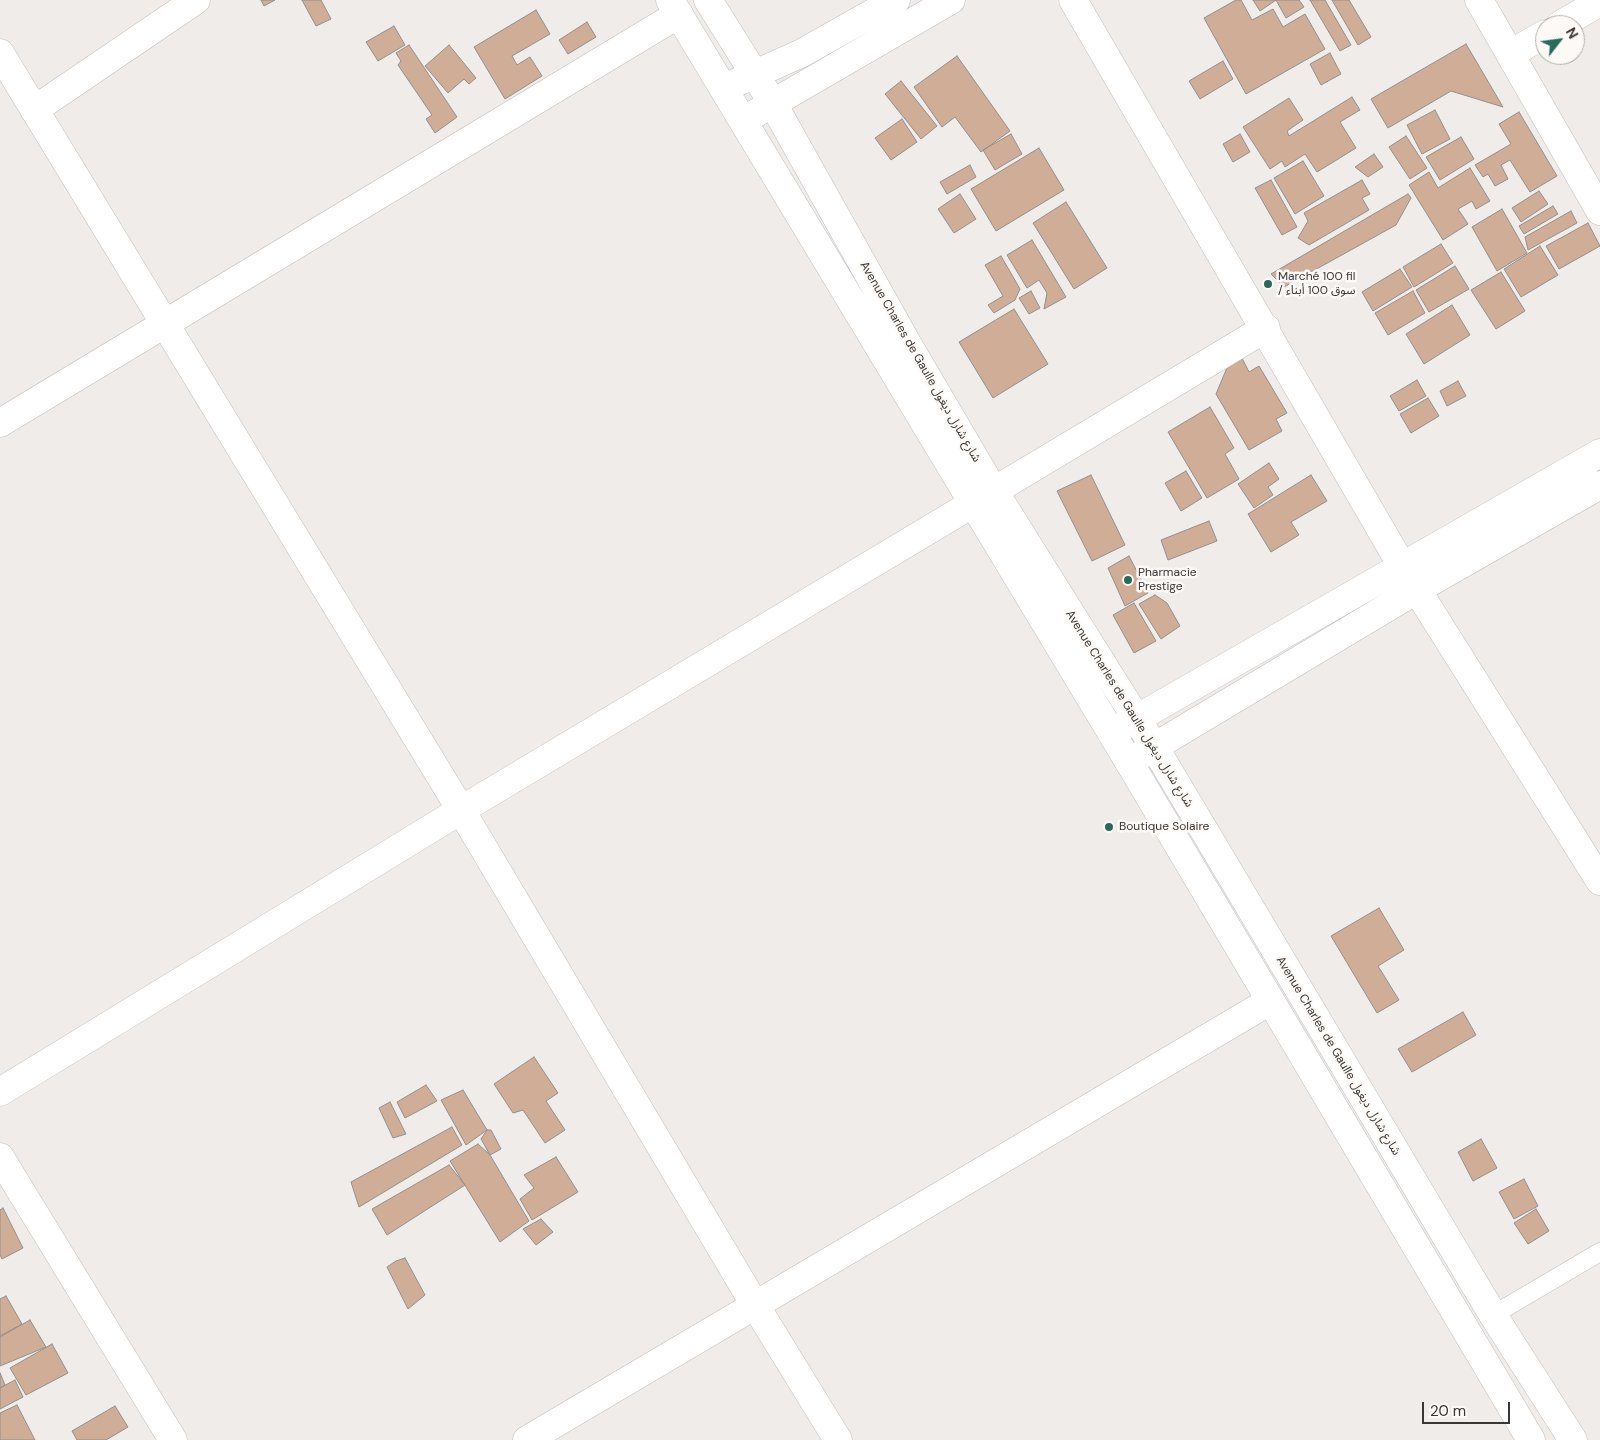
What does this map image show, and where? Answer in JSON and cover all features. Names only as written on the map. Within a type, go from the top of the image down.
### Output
[{"type":"street","points":[[34,110],[196,0]]},
{"type":"street","name":"Avenue Charles de Gaulle شارع شارل ديغول","points":[[708,0],[753,75],[772,102],[907,343],[983,497],[1111,733],[1532,1440]]},
{"type":"street","points":[[724,88],[802,53],[896,0]]},
{"type":"street","points":[[744,120],[772,102],[951,0]]},
{"type":"street","points":[[1073,0],[1266,328],[1402,566],[1600,880]]},
{"type":"street","points":[[1479,0],[1600,211]]},
{"type":"street","points":[[1577,15],[1600,2]]},
{"type":"street","points":[[0,424],[165,324],[675,7]]},
{"type":"street","name":"Avenue Charles de Gaulle شارع شارل ديغول","points":[[675,7],[744,120],[983,497],[1155,748],[1493,1314],[1573,1440]]},
{"type":"street","points":[[1510,54],[1535,40]]},
{"type":"street","points":[[0,53],[462,810],[755,1305],[838,1440]]},
{"type":"street","points":[[0,1092],[462,810],[1266,328]]},
{"type":"street","points":[[1111,733],[1600,453]]},
{"type":"street","points":[[1129,762],[1418,589],[1600,485]]},
{"type":"street","points":[[527,1440],[1270,1001]]},
{"type":"street","points":[[0,1157],[173,1440]]},
{"type":"lane","points":[[1493,1314],[1600,1252]]},
{"type":"building","points":[[261,0],[275,0],[264,6]]},
{"type":"building","points":[[302,0],[321,0],[331,19],[316,26]]},
{"type":"building","points":[[1236,0],[1241,0],[1252,20],[1273,9],[1283,27],[1305,14],[1325,49],[1246,94],[1204,18]]},
{"type":"building","points":[[1253,0],[1276,0],[1260,11]]},
{"type":"building","points":[[1276,0],[1299,0],[1304,7],[1286,18]]},
{"type":"building","points":[[1310,0],[1325,0],[1351,45],[1340,51]]},
{"type":"building","points":[[1332,0],[1349,0],[1371,37],[1358,45]]},
{"type":"building","points":[[536,10],[550,34],[512,56],[517,65],[530,57],[542,76],[505,99],[474,47]]},
{"type":"building","points":[[587,22],[596,37],[568,54],[559,40]]},
{"type":"building","points":[[394,26],[405,45],[378,61],[366,42]]},
{"type":"building","points":[[1466,44],[1503,107],[1451,91],[1388,128],[1371,99]]},
{"type":"building","points":[[409,45],[457,117],[435,133],[426,119],[432,115],[398,65],[401,61],[396,53]]},
{"type":"building","points":[[449,45],[476,78],[469,84],[464,79],[448,93],[425,66]]},
{"type":"building","points":[[1330,53],[1341,74],[1321,85],[1310,64]]},
{"type":"building","points":[[957,56],[1010,131],[981,152],[955,117],[942,127],[914,87]]},
{"type":"building","points":[[1223,61],[1233,79],[1200,99],[1189,81]]},
{"type":"building","points":[[901,81],[937,126],[921,139],[885,94]]},
{"type":"building","points":[[1352,97],[1360,110],[1340,122],[1356,148],[1317,172],[1305,154],[1285,167],[1282,161],[1270,169],[1243,127],[1289,98],[1303,120],[1287,131],[1289,136]]},
{"type":"building","points":[[1435,110],[1450,139],[1422,154],[1407,125]]},
{"type":"building","points":[[1519,112],[1557,176],[1530,192],[1510,160],[1501,165],[1508,179],[1495,186],[1488,174],[1483,177],[1475,165],[1511,144],[1499,124]]},
{"type":"building","points":[[902,119],[917,142],[891,160],[875,138]]},
{"type":"building","points":[[1011,134],[1022,154],[995,170],[983,150]]},
{"type":"building","points":[[1240,134],[1250,152],[1233,162],[1223,144]]},
{"type":"building","points":[[1406,136],[1427,168],[1410,179],[1389,147]]},
{"type":"building","points":[[1461,137],[1474,159],[1440,180],[1426,157]]},
{"type":"building","points":[[1039,148],[1064,190],[996,231],[971,189]]},
{"type":"building","points":[[1374,154],[1383,167],[1368,177],[1355,167]]},
{"type":"building","points":[[1303,161],[1324,196],[1295,214],[1274,178]]},
{"type":"building","points":[[970,165],[976,177],[947,194],[940,182]]},
{"type":"building","points":[[1470,168],[1490,201],[1476,209],[1472,201],[1458,209],[1468,224],[1443,240],[1409,185],[1429,172],[1438,188]]},
{"type":"building","points":[[1271,180],[1297,227],[1282,235],[1255,188]]},
{"type":"building","points":[[1362,180],[1370,194],[1362,198],[1369,210],[1309,245],[1298,238],[1308,221],[1304,213]]},
{"type":"building","points":[[1539,191],[1548,204],[1521,222],[1512,208]]},
{"type":"building","points":[[960,194],[976,219],[954,233],[938,209]]},
{"type":"building","points":[[1408,194],[1411,198],[1396,225],[1284,287],[1271,274]]},
{"type":"building","points":[[1066,202],[1107,268],[1074,289],[1033,223]]},
{"type":"building","points":[[1553,206],[1558,214],[1524,234],[1519,226]]},
{"type":"building","points":[[1502,209],[1527,253],[1497,271],[1472,227]]},
{"type":"building","points":[[1571,211],[1577,223],[1528,250],[1525,237]]},
{"type":"building","points":[[1588,223],[1600,246],[1559,269],[1546,246]]},
{"type":"building","points":[[1032,240],[1066,297],[1044,309],[1047,293],[1039,280],[1027,288],[1007,255]]},
{"type":"building","points":[[1441,244],[1453,263],[1414,287],[1403,267]]},
{"type":"building","points":[[1540,246],[1558,275],[1521,297],[1504,269]]},
{"type":"building","points":[[1001,256],[1020,289],[1015,300],[994,313],[988,305],[1003,296],[985,265]]},
{"type":"building","points":[[1455,266],[1469,289],[1429,312],[1416,290]]},
{"type":"building","points":[[1400,269],[1412,287],[1373,311],[1362,292]]},
{"type":"building","points":[[1501,272],[1525,311],[1496,329],[1471,290]]},
{"type":"building","points":[[1031,291],[1040,308],[1029,314],[1019,298]]},
{"type":"building","points":[[1413,291],[1425,313],[1388,335],[1375,313]]},
{"type":"building","points":[[1452,305],[1470,335],[1424,364],[1406,334]]},
{"type":"building","points":[[1014,309],[1048,364],[993,398],[959,342]]},
{"type":"building","points":[[1241,356],[1249,372],[1259,366],[1287,413],[1276,419],[1282,431],[1249,450],[1216,394],[1229,363]]},
{"type":"building","points":[[1417,380],[1426,396],[1399,411],[1390,396]]},
{"type":"building","points":[[1458,381],[1466,396],[1447,406],[1440,391]]},
{"type":"building","points":[[1428,398],[1439,416],[1411,433],[1400,414]]},
{"type":"building","points":[[1210,407],[1234,448],[1225,454],[1239,479],[1207,498],[1168,432]]},
{"type":"building","points":[[1269,463],[1279,479],[1268,487],[1273,495],[1254,508],[1238,484]]},
{"type":"building","points":[[1186,471],[1202,498],[1181,511],[1165,483]]},
{"type":"building","points":[[1091,475],[1125,545],[1092,561],[1057,491]]},
{"type":"building","points":[[1311,475],[1327,501],[1291,522],[1299,535],[1271,552],[1248,514]]},
{"type":"building","points":[[1209,521],[1217,541],[1168,560],[1161,540]]},
{"type":"building","name":"Pharmacie Prestige","points":[[1129,556],[1148,593],[1125,606],[1108,568]]},
{"type":"building","points":[[1155,595],[1167,603],[1180,626],[1161,639],[1139,604]]},
{"type":"building","points":[[1134,603],[1156,641],[1134,653],[1113,615]]},
{"type":"building","points":[[1379,908],[1404,950],[1378,966],[1399,1000],[1377,1013],[1331,936]]},
{"type":"building","points":[[1463,1012],[1476,1035],[1412,1072],[1398,1049]]},
{"type":"building","points":[[534,1057],[558,1093],[546,1101],[565,1130],[545,1143],[523,1110],[513,1113],[494,1084]]},
{"type":"building","points":[[426,1085],[437,1101],[405,1118],[397,1102]]},
{"type":"building","points":[[463,1090],[487,1130],[466,1145],[441,1100]]},
{"type":"building","points":[[390,1102],[406,1134],[393,1138],[379,1108]]},
{"type":"building","points":[[452,1127],[462,1145],[359,1207],[351,1182]]},
{"type":"building","points":[[487,1130],[491,1130],[501,1149],[490,1155],[481,1139]]},
{"type":"building","points":[[1481,1139],[1497,1168],[1473,1181],[1458,1152]]},
{"type":"building","points":[[478,1144],[490,1155],[529,1221],[500,1242],[450,1161]]},
{"type":"building","points":[[556,1157],[578,1192],[532,1220],[520,1199],[534,1188],[524,1175]]},
{"type":"building","points":[[449,1165],[465,1185],[387,1235],[372,1209]]},
{"type":"building","points":[[1524,1179],[1538,1206],[1514,1219],[1499,1192]]},
{"type":"building","points":[[3,1208],[23,1248],[2,1259],[0,1255],[0,1210]]},
{"type":"building","points":[[1536,1209],[1549,1231],[1528,1244],[1514,1223]]},
{"type":"building","points":[[541,1219],[553,1232],[536,1245],[523,1229]]},
{"type":"building","points":[[405,1258],[425,1295],[408,1309],[387,1267]]},
{"type":"building","points":[[6,1296],[22,1324],[0,1336],[0,1299]]},
{"type":"building","points":[[30,1320],[46,1347],[0,1366],[0,1337]]},
{"type":"building","points":[[52,1344],[68,1373],[26,1395],[10,1368]]},
{"type":"building","points":[[0,1373],[5,1385],[0,1388]]},
{"type":"building","points":[[15,1380],[23,1397],[0,1409],[0,1388]]},
{"type":"building","points":[[17,1405],[35,1440],[0,1440],[0,1413]]},
{"type":"building","points":[[115,1406],[128,1427],[106,1440],[77,1440],[72,1431]]},
{"type":"place","name":"Marché 100 fil / سوق 100 أبناء","points":[[1268,284]]},
{"type":"place","name":"Pharmacie Prestige","points":[[1128,580]]},
{"type":"place","name":"Boutique Solaire","points":[[1109,827]]}]
